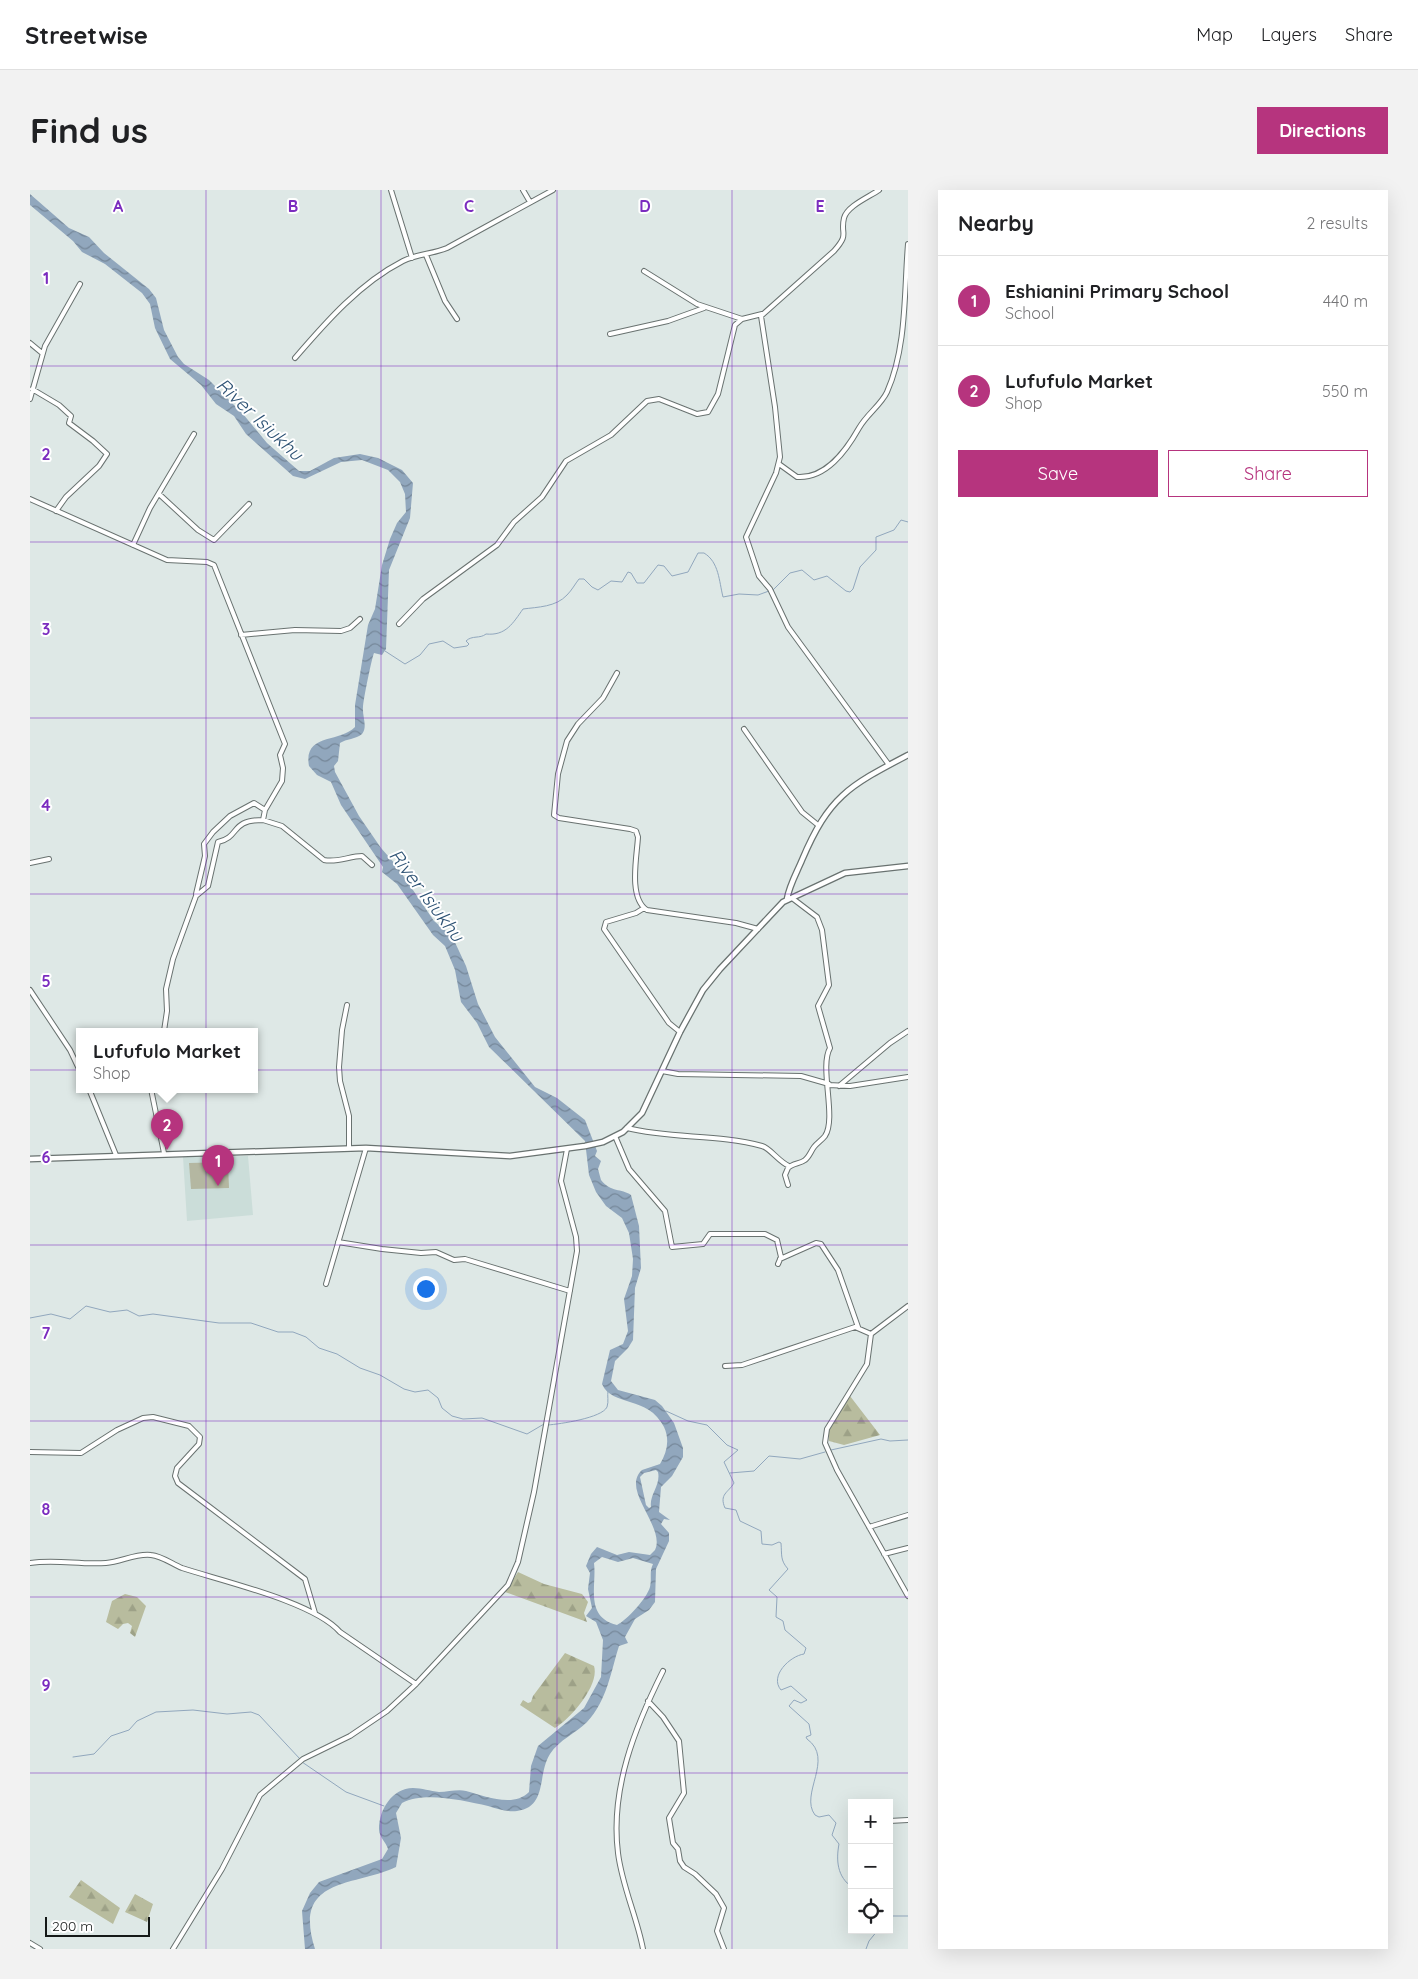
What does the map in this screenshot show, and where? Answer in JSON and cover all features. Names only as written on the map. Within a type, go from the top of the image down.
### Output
[{"type":"street","points":[[391,190],[412,258]]},
{"type":"street","points":[[523,190],[530,202]]},
{"type":"street","points":[[295,358],[325,324],[370,281],[412,258],[447,248],[553,190]]},
{"type":"street","points":[[875,190],[880,190]]},
{"type":"street","points":[[399,624],[423,599],[497,545],[514,522],[542,497],[570,458],[610,434],[647,401],[659,399],[697,414],[708,412],[718,394],[735,325],[742,319],[762,314],[834,251],[844,239],[844,221],[847,213],[880,190]]},
{"type":"street","points":[[779,464],[797,477],[819,474],[838,457],[866,417],[886,395],[904,316],[908,244]]},
{"type":"street","points":[[426,255],[445,301],[457,319]]},
{"type":"street","points":[[644,271],[704,308],[742,319]]},
{"type":"street","points":[[30,398],[42,353],[80,284]]},
{"type":"street","points":[[610,334],[668,321],[704,308]]},
{"type":"street","points":[[762,314],[760,320],[775,407],[779,464],[746,536],[758,574],[771,591],[791,632],[889,765]]},
{"type":"street","points":[[30,343],[42,353]]},
{"type":"street","points":[[32,389],[63,408],[71,416],[69,423],[93,440],[107,454],[99,466],[66,497],[56,511]]},
{"type":"street","points":[[133,545],[159,494],[194,434]]},
{"type":"street","points":[[159,494],[198,530],[213,540],[249,504]]},
{"type":"street","points":[[30,499],[167,560],[207,562],[214,565],[285,744],[280,755],[283,768],[282,781],[265,810],[263,820]]},
{"type":"street","points":[[241,635],[295,630],[341,630],[350,628],[360,619]]},
{"type":"street","points":[[616,673],[603,698],[578,724],[567,741],[558,774],[553,808],[554,814],[558,818],[630,829],[637,833],[636,881],[639,901],[644,908],[654,912],[736,923],[758,929]]},
{"type":"street","points":[[744,729],[802,812],[818,825]]},
{"type":"street","points":[[790,899],[818,825],[826,812],[839,797],[908,755]]},
{"type":"street","points":[[164,1028],[169,974],[196,896],[204,862],[204,844],[213,832],[230,816],[247,806],[257,804],[265,810]]},
{"type":"street","points":[[196,896],[208,886],[218,842],[229,839],[238,826],[247,821],[263,820],[282,826],[324,860],[331,861],[362,856],[372,865]]},
{"type":"street","points":[[30,863],[50,859]]},
{"type":"street","points":[[30,1159],[349,1148],[506,1156],[594,1144],[615,1136],[627,1128],[644,1110],[680,1032],[709,981],[758,929],[790,899],[845,873],[908,866]]},
{"type":"street","points":[[788,1186],[785,1175],[790,1166],[805,1160],[826,1136],[829,1127],[826,1094],[828,1084],[826,1054],[830,1046],[818,1006],[829,985],[822,930],[817,917],[790,899]]},
{"type":"street","points":[[644,908],[636,913],[606,922],[603,927],[641,985],[673,1028],[680,1032]]},
{"type":"street","points":[[30,990],[76,1061]]},
{"type":"street","points":[[347,1005],[341,1038],[339,1067],[340,1081],[349,1116],[349,1148]]},
{"type":"street","points":[[840,1086],[890,1043],[908,1031]]},
{"type":"street","points":[[662,1071],[678,1074],[801,1076],[840,1086],[908,1077]]},
{"type":"street","points":[[91,1093],[116,1155]]},
{"type":"street","points":[[152,1093],[164,1153]]},
{"type":"street","points":[[627,1128],[655,1134],[730,1140],[763,1146],[777,1159],[790,1166]]},
{"type":"street","points":[[615,1136],[629,1169],[665,1211],[672,1247],[703,1244],[710,1234],[765,1234],[777,1240],[780,1259],[778,1264]]},
{"type":"street","points":[[326,1284],[366,1148]]},
{"type":"street","points":[[173,1949],[222,1869],[260,1795],[303,1759],[350,1736],[376,1720],[416,1684],[499,1597],[516,1570],[542,1453],[577,1243],[561,1181],[567,1149]]},
{"type":"street","points":[[338,1242],[382,1250],[421,1253],[436,1252],[449,1259],[465,1259],[570,1290]]},
{"type":"street","points":[[780,1259],[816,1243],[821,1244],[838,1270],[858,1327],[871,1334]]},
{"type":"street","points":[[907,1594],[828,1454],[825,1439],[827,1429],[867,1364],[871,1334],[908,1306]]},
{"type":"street","points":[[725,1366],[742,1365],[858,1327]]},
{"type":"street","points":[[30,1452],[79,1453],[117,1430],[148,1416],[193,1428],[198,1434],[200,1442],[195,1450],[177,1468],[174,1474],[178,1483],[305,1579],[315,1613]]},
{"type":"street","points":[[869,1527],[908,1515]]},
{"type":"street","points":[[884,1554],[908,1548]]},
{"type":"street","points":[[30,1563],[51,1560],[107,1563],[151,1554],[177,1566],[315,1613],[416,1684]]},
{"type":"street","points":[[643,1949],[625,1887],[618,1853],[617,1814],[627,1758],[636,1727],[663,1671]]},
{"type":"street","points":[[648,1701],[663,1717],[679,1741],[684,1794],[671,1811],[669,1826],[682,1864],[717,1895],[724,1907],[717,1931],[724,1949]]},
{"type":"street","points":[[893,1821],[908,1820]]},
{"type":"street","points":[[30,1943],[40,1949]]},
{"type":"shaded area","points":[[248,1156],[253,1215],[187,1221],[183,1157]]},
{"type":"green space","points":[[228,1162],[229,1188],[191,1189],[189,1163]]},
{"type":"green space","points":[[850,1396],[880,1435],[844,1445],[829,1441],[829,1429]]},
{"type":"green space","points":[[518,1572],[544,1584],[582,1594],[588,1602],[584,1613],[587,1622],[505,1592]]},
{"type":"green space","points":[[125,1594],[137,1597],[146,1606],[135,1637],[130,1633],[132,1626],[128,1623],[123,1624],[118,1629],[106,1622],[112,1601]]},
{"type":"green space","points":[[565,1653],[594,1666],[595,1674],[593,1682],[582,1701],[555,1728],[520,1705],[523,1700],[528,1703],[531,1702],[533,1696]]},
{"type":"green space","points":[[81,1880],[120,1908],[113,1924],[69,1897]]},
{"type":"green space","points":[[135,1894],[153,1904],[147,1922],[125,1912]]},
{"type":"water","points":[[30,194],[69,228],[89,237],[104,253],[149,289],[156,298],[164,330],[178,357],[184,364],[209,380],[243,414],[267,443],[299,471],[310,471],[334,458],[360,454],[378,458],[402,470],[413,483],[410,518],[389,570],[386,649],[382,655],[374,653],[373,656],[363,703],[364,731],[360,736],[340,743],[338,761],[334,766],[335,772],[359,816],[381,848],[396,865],[434,921],[452,936],[466,966],[478,1004],[495,1037],[535,1087],[557,1098],[585,1120],[597,1151],[595,1156],[601,1161],[598,1169],[601,1180],[612,1189],[631,1195],[639,1226],[641,1268],[635,1288],[633,1340],[615,1361],[611,1381],[618,1390],[655,1400],[662,1406],[674,1423],[683,1448],[683,1457],[672,1476],[661,1487],[659,1512],[670,1520],[664,1519],[661,1524],[669,1533],[669,1541],[656,1569],[655,1602],[649,1610],[635,1619],[625,1637],[628,1643],[619,1646],[608,1685],[594,1714],[550,1754],[546,1762],[538,1796],[533,1803],[527,1808],[513,1811],[433,1797],[411,1799],[402,1803],[396,1813],[401,1838],[396,1867],[331,1888],[319,1897],[312,1909],[310,1926],[315,1949],[305,1949],[302,1911],[310,1893],[319,1882],[382,1859],[388,1849],[379,1832],[381,1815],[388,1801],[393,1796],[406,1789],[413,1788],[439,1792],[463,1790],[490,1798],[507,1800],[522,1797],[529,1792],[531,1766],[538,1746],[584,1708],[601,1677],[603,1640],[596,1622],[586,1616],[592,1608],[588,1589],[590,1573],[586,1566],[591,1554],[597,1547],[617,1555],[629,1552],[650,1555],[655,1550],[657,1541],[655,1531],[639,1498],[636,1488],[637,1478],[642,1470],[660,1464],[666,1450],[667,1437],[664,1427],[649,1410],[614,1396],[602,1384],[610,1350],[623,1344],[628,1331],[624,1299],[632,1276],[633,1259],[629,1233],[622,1218],[606,1206],[596,1192],[589,1175],[585,1141],[489,1047],[477,1023],[461,1002],[455,970],[445,946],[433,935],[397,884],[382,872],[383,867],[341,805],[331,782],[317,775],[309,766],[309,756],[312,748],[317,743],[341,735],[355,727],[355,705],[368,625],[375,609],[382,565],[397,523],[406,512],[405,494],[400,482],[388,470],[362,460],[341,462],[305,479],[293,476],[246,434],[234,416],[216,404],[201,385],[170,359],[155,328],[150,304],[142,293],[105,264],[82,252],[73,241],[30,205]],"holes":[[[656,1470],[658,1472],[658,1481],[651,1507],[649,1508],[646,1505],[640,1477],[644,1473]],[[602,1557],[618,1562],[633,1558],[653,1564],[648,1592],[636,1608],[617,1625],[607,1621],[600,1615],[594,1599],[594,1563]]]},
{"type":"waterway","points":[[773,590],[790,573],[802,570],[814,580],[827,576],[850,592],[853,589],[860,567],[876,550],[876,537],[894,530],[901,520],[908,522]]},
{"type":"waterway","points":[[385,651],[405,664],[420,655],[429,644],[443,641],[454,648],[467,646],[469,644],[466,641],[471,638],[504,631],[523,609],[546,606],[558,602],[567,595],[579,579],[584,579],[598,590],[611,581],[622,582],[628,572],[631,573],[637,583],[644,583],[658,565],[664,566],[672,576],[688,572],[698,553],[704,553],[713,561],[718,572],[723,597],[739,594],[758,595],[769,591]]},
{"type":"waterway","points":[[30,1318],[51,1314],[70,1319],[86,1306],[110,1312],[127,1310],[139,1316],[153,1314],[219,1323],[251,1323],[278,1332],[293,1332],[306,1337],[319,1348],[337,1354],[360,1368],[380,1375],[404,1389],[415,1392],[428,1390],[438,1398],[442,1408],[452,1416],[463,1419],[482,1418],[527,1434],[544,1424]]},
{"type":"waterway","points":[[548,1425],[580,1420],[604,1411],[608,1405],[608,1391]]},
{"type":"waterway","points":[[666,1411],[688,1421],[707,1425],[727,1445],[738,1450],[724,1462],[734,1483],[725,1494],[723,1500],[725,1508],[736,1510],[740,1521],[761,1531],[762,1544],[772,1545],[781,1543],[783,1560],[788,1569],[769,1590],[777,1597],[776,1617],[783,1621],[785,1630],[806,1648],[804,1654],[793,1658],[779,1673],[778,1685],[781,1690],[791,1686],[807,1700],[801,1703],[794,1700],[789,1706],[809,1724],[811,1735],[806,1737],[815,1747],[818,1756],[811,1807],[815,1815],[819,1817],[829,1815],[836,1823],[832,1835],[839,1844],[839,1868],[848,1884]]},
{"type":"waterway","points":[[831,1450],[881,1439],[890,1441],[908,1440]]},
{"type":"waterway","points":[[730,1473],[754,1471],[769,1456],[800,1459],[825,1452]]},
{"type":"waterway","points":[[73,1757],[94,1754],[111,1736],[129,1730],[137,1721],[156,1712],[193,1710],[227,1714],[251,1712],[259,1715],[300,1759]]},
{"type":"waterway","points":[[302,1762],[346,1792],[384,1806]]},
{"type":"waterway","points":[[893,1916],[908,1916]]},
{"type":"waterway","points":[[866,1949],[875,1934]]},
{"type":"place","name":"Lufufulo Market","points":[[167,1150]]},
{"type":"place","name":"Eshianini Primary School","points":[[218,1186]]},
{"type":"water label","name":"River Isiukhu","points":[[260,419]]},
{"type":"water label","name":"River Isiukhu","points":[[427,895]]}]
